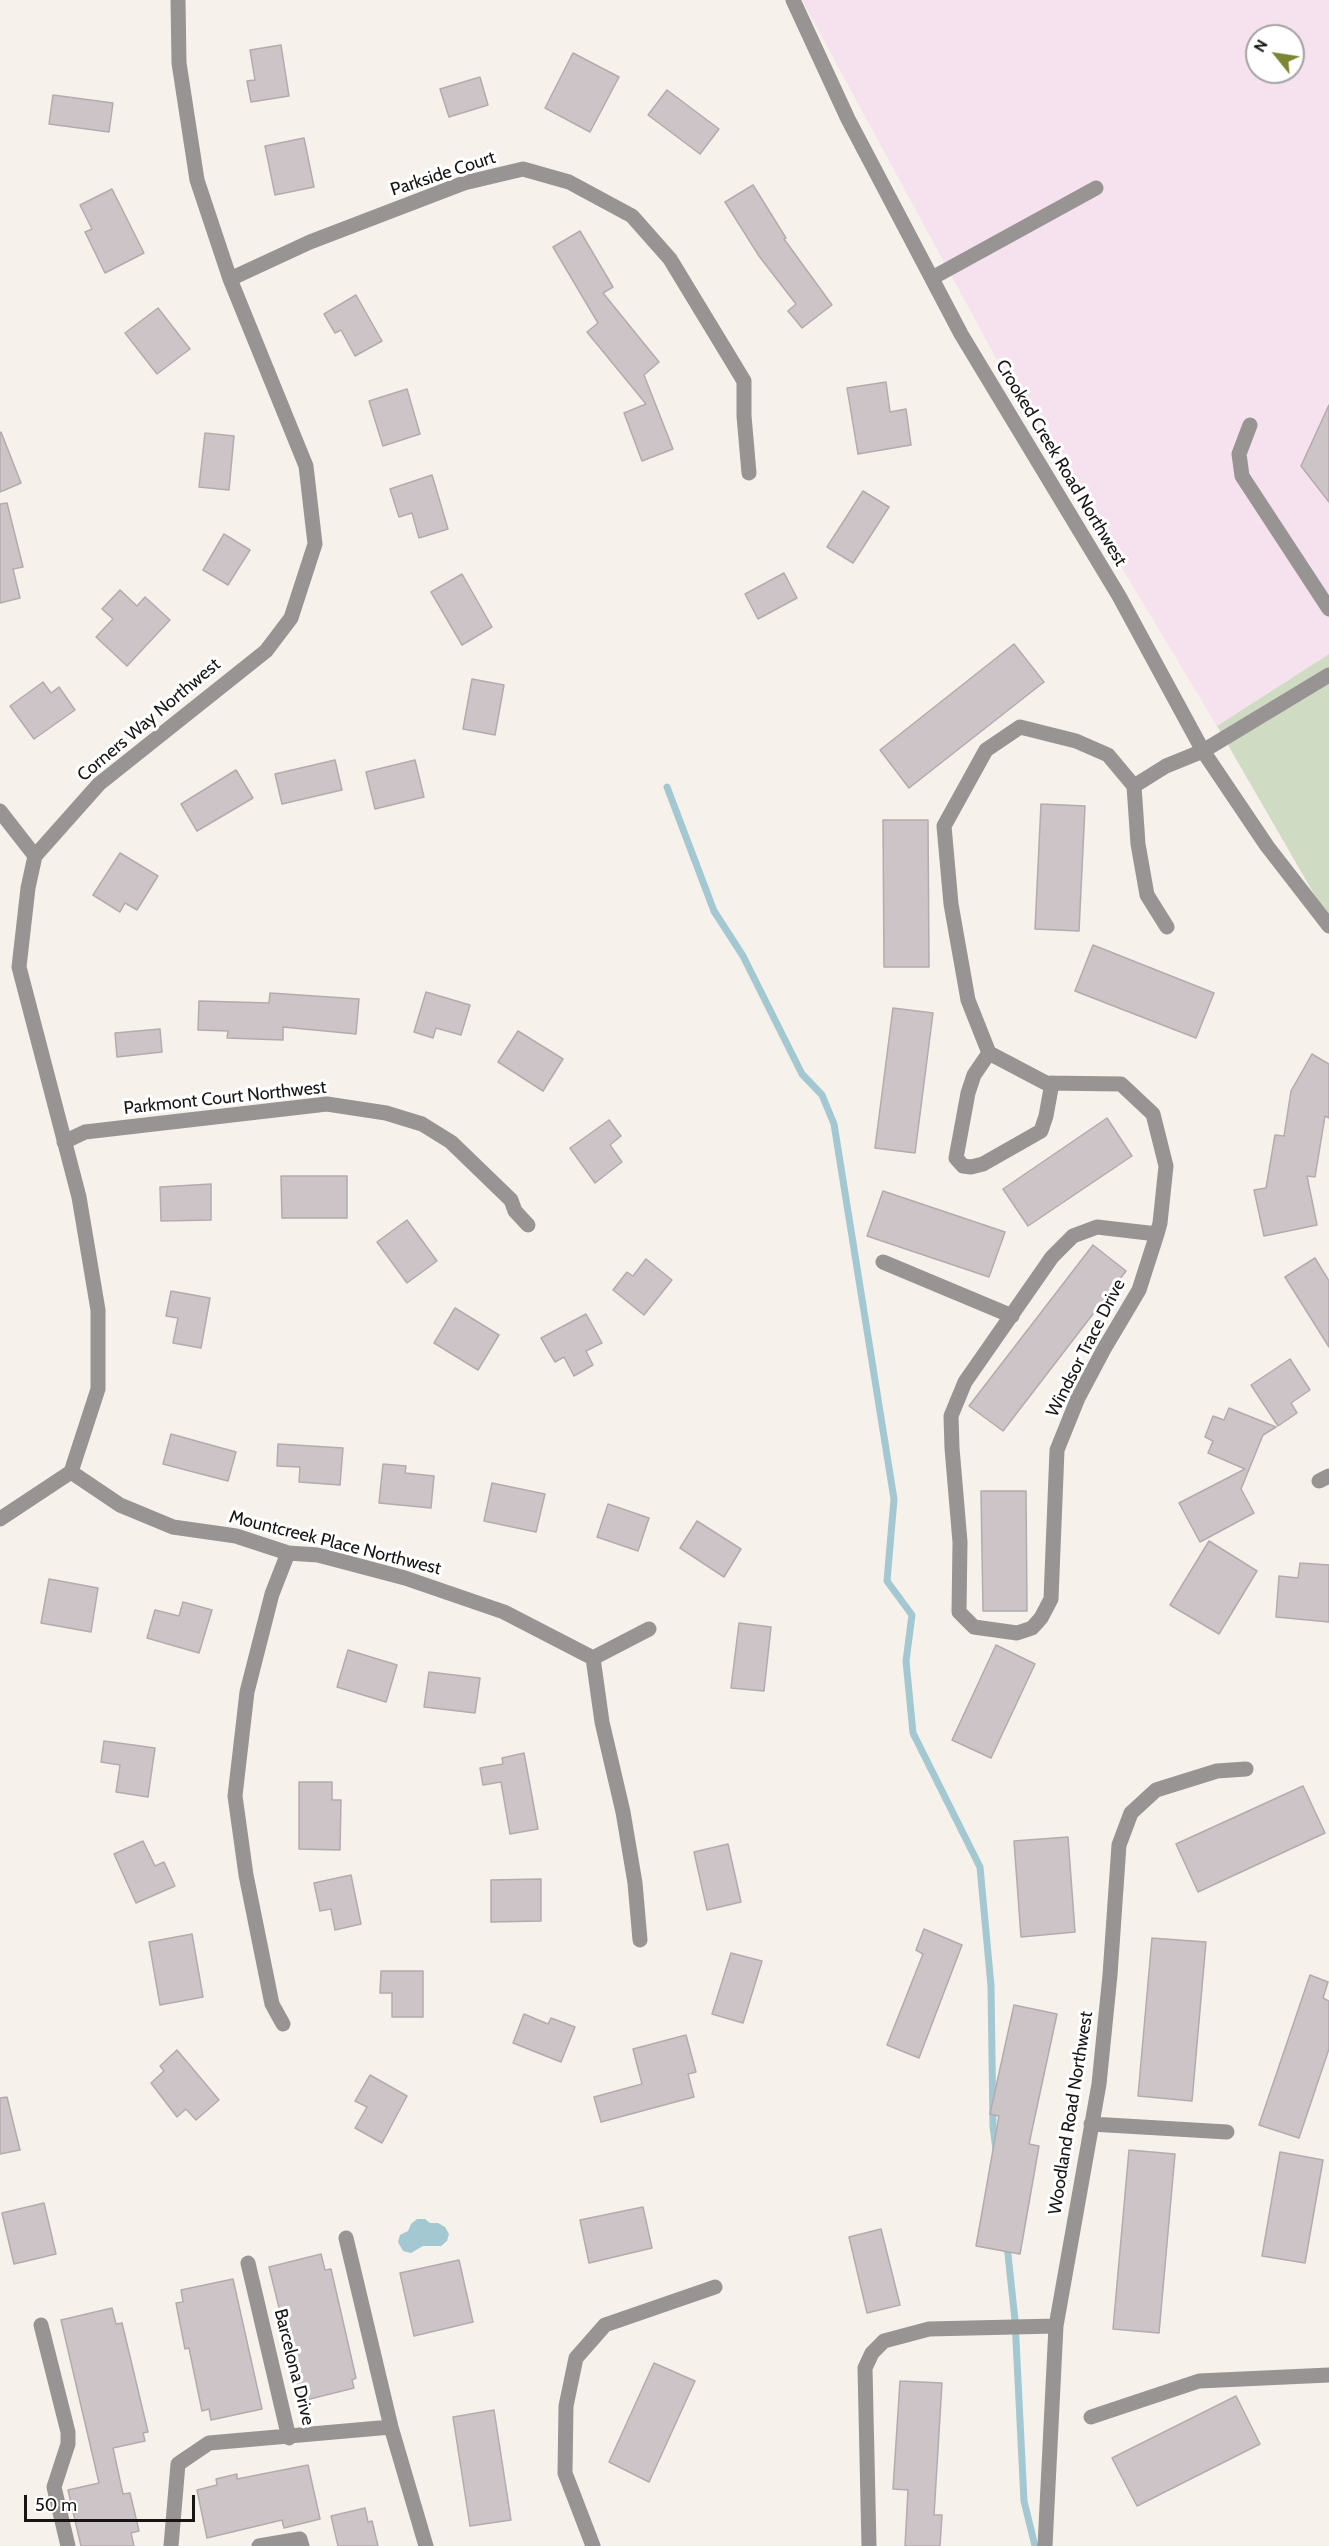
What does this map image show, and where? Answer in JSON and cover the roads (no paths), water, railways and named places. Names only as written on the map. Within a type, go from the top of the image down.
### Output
[{"type":"street","name":"Corners Way Northwest","points":[[71,1472],[98,1389],[98,1310],[79,1197],[19,967],[28,888],[35,856],[99,784],[266,651],[291,618],[315,544],[306,466],[230,279],[197,180],[179,63],[178,0]]},
{"type":"street","name":"Crooked Creek Road Northwest","points":[[793,0],[848,119],[961,334],[1119,596],[1203,751],[1267,846],[1329,926]]},
{"type":"street","name":"Parkside Court","points":[[230,279],[310,242],[465,183],[523,169],[569,182],[632,216],[670,259],[744,381],[744,416],[749,473]]},
{"type":"street","points":[[932,278],[1096,188]]},
{"type":"street","points":[[1250,425],[1239,454],[1242,476],[1329,609]]},
{"type":"street","points":[[1134,786],[1166,766],[1203,751],[1329,675]]},
{"type":"street","points":[[1052,1083],[1041,1131],[983,1164],[963,1166],[956,1158],[968,1093],[974,1075],[989,1053],[968,1000],[951,904],[944,825],[986,750],[1020,727],[1076,741],[1108,755],[1134,786],[1138,844],[1147,895],[1167,927]]},
{"type":"street","points":[[0,811],[35,856]]},
{"type":"street","name":"Windsor Trace Drive","points":[[989,1053],[1046,1083],[1121,1084],[1153,1114],[1166,1166],[1161,1223],[1139,1290],[1078,1398],[1057,1450],[1051,1599],[1041,1618],[1032,1628],[1017,1633],[974,1627],[958,1612],[960,1542],[951,1416],[965,1382],[1012,1316]]},
{"type":"street","name":"Parkmont Court Northwest","points":[[64,1142],[85,1132],[327,1104],[386,1113],[422,1124],[451,1142],[511,1200],[515,1211],[528,1225]]},
{"type":"street","points":[[883,1262],[1012,1316],[1052,1257],[1073,1236],[1097,1227],[1157,1234]]},
{"type":"street","points":[[0,1519],[71,1472]]},
{"type":"street","name":"Mountcreek Place Northwest","points":[[71,1472],[120,1505],[173,1527],[236,1536],[288,1553],[318,1555],[405,1578],[504,1612],[593,1658]]},
{"type":"street","points":[[283,2024],[272,2004],[246,1875],[235,1796],[247,1692],[272,1594],[288,1553]]},
{"type":"street","points":[[640,1940],[624,1822],[602,1722],[593,1658],[649,1629]]},
{"type":"street","name":"Woodland Road Northwest","points":[[1045,2546],[1056,2326],[1099,2084],[1110,1975],[1119,1845],[1131,1813],[1156,1790],[1217,1771],[1246,1769]]},
{"type":"street","points":[[1091,2124],[1227,2132]]},
{"type":"street","points":[[346,2238],[391,2427],[426,2546]]},
{"type":"street","name":"Barcelona Drive","points":[[248,2263],[289,2438],[391,2427]]},
{"type":"street","points":[[593,2546],[565,2473],[566,2406],[576,2358],[605,2325],[715,2287]]},
{"type":"street","points":[[41,2325],[68,2432],[68,2444],[54,2487],[68,2546]]},
{"type":"street","points":[[869,2546],[865,2368],[872,2353],[884,2341],[929,2329],[1056,2326]]},
{"type":"street","points":[[1091,2417],[1199,2381],[1329,2375]]},
{"type":"street","points":[[171,2546],[178,2464],[209,2444],[289,2438]]},
{"type":"street","points":[[259,2546],[300,2540],[302,2546]]},
{"type":"water","points":[[417,2219],[425,2219],[430,2223],[438,2223],[445,2227],[449,2234],[447,2241],[441,2246],[423,2246],[411,2253],[403,2251],[398,2242],[400,2235],[408,2231]]},
{"type":"waterway","points":[[667,787],[714,911],[743,956],[802,1074],[822,1095],[834,1124],[894,1499],[887,1581],[912,1615],[906,1661],[913,1733],[980,1867],[991,1986],[993,2126],[996,2150]]},
{"type":"waterway","points":[[1007,2245],[1015,2320],[1024,2501],[1035,2546]]}]
